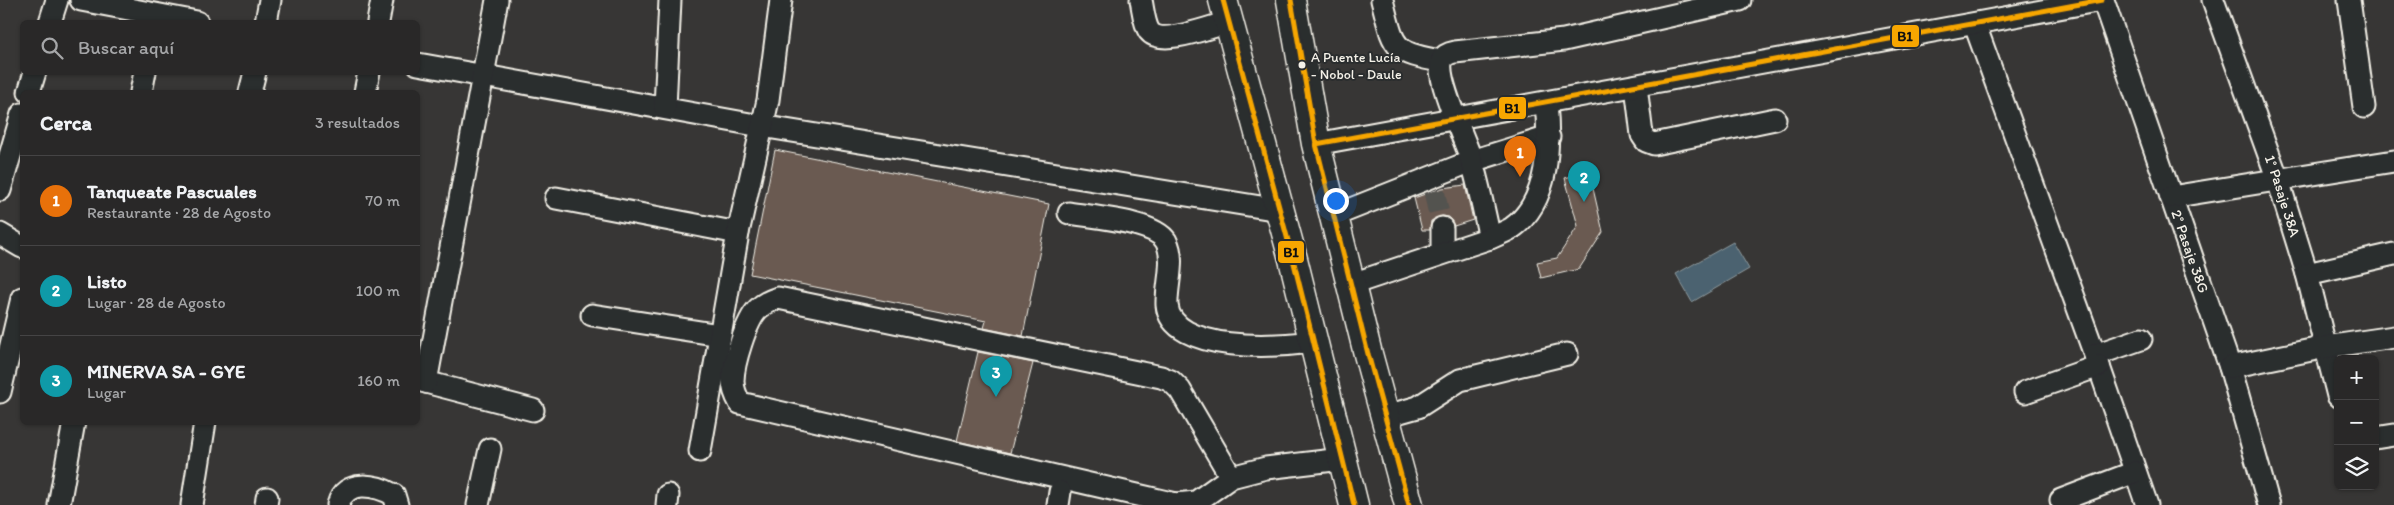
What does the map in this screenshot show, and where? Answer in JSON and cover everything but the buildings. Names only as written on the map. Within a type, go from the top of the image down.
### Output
[{"type":"highway","points":[[1291,0],[1316,144],[1368,354],[1409,505]]},
{"type":"highway","points":[[1226,11],[1354,505]]},
{"type":"street","points":[[51,20],[57,0]]},
{"type":"street","points":[[81,0],[158,12],[189,20]]},
{"type":"street","points":[[266,20],[270,0]]},
{"type":"street","points":[[378,20],[382,0]]},
{"type":"street","points":[[498,0],[422,381],[533,410]]},
{"type":"street","points":[[665,108],[670,0]]},
{"type":"street","points":[[700,451],[738,233],[768,100],[780,0]]},
{"type":"street","points":[[1141,0],[1146,24],[1157,37],[1176,36],[1226,11]]},
{"type":"street","points":[[1382,0],[1392,37],[1401,50],[1420,58],[1441,61]]},
{"type":"street","points":[[1490,238],[1472,161],[1444,84],[1441,61],[1444,57],[1455,52],[1564,40],[1740,0]]},
{"type":"street","points":[[1316,144],[1975,25],[2102,0]]},
{"type":"street","name":"2° Pasaje 38G","points":[[2102,0],[2230,367],[2269,505]]},
{"type":"street","name":"1° Pasaje 38A","points":[[2213,0],[2278,180],[2307,274],[2334,380]]},
{"type":"street","points":[[2349,0],[2364,107]]},
{"type":"street","points":[[1975,25],[2097,360],[2147,505]]},
{"type":"street","points":[[420,64],[761,126],[1279,210]]},
{"type":"street","points":[[30,90],[34,75]]},
{"type":"street","points":[[141,90],[144,75]]},
{"type":"street","points":[[250,90],[254,75]]},
{"type":"street","points":[[365,90],[368,75]]},
{"type":"street","points":[[1636,86],[1642,135],[1646,141],[1654,144],[1775,120]]},
{"type":"street","points":[[1352,284],[1490,238],[1512,228],[1530,207],[1543,180],[1549,137],[1546,103]]},
{"type":"street","points":[[0,190],[20,121]]},
{"type":"street","points":[[1333,216],[1431,185],[1472,161],[1549,137]]},
{"type":"street","points":[[2172,197],[2394,161]]},
{"type":"street","points":[[556,198],[738,233]]},
{"type":"street","points":[[1069,213],[1144,226],[1166,240],[1170,253],[1167,306],[1171,320],[1179,329],[1205,338],[1232,344],[1288,346],[1313,341]]},
{"type":"street","points":[[1442,228],[1442,253]]},
{"type":"street","points":[[0,234],[20,246]]},
{"type":"street","points":[[2307,274],[2394,254]]},
{"type":"street","points":[[1231,477],[1180,390],[1171,381],[1161,377],[778,298],[766,302],[757,310],[745,330],[733,381],[734,392],[740,403],[1176,504],[1196,502],[1231,477],[1266,468],[1342,459]]},
{"type":"street","points":[[0,392],[20,307]]},
{"type":"street","points":[[592,315],[720,335]]},
{"type":"street","points":[[2230,367],[2326,347],[2394,337]]},
{"type":"street","points":[[2025,392],[2141,338]]},
{"type":"street","points":[[1386,416],[1418,407],[1460,380],[1567,354]]},
{"type":"street","points":[[59,505],[73,425]]},
{"type":"street","points":[[192,505],[205,425]]},
{"type":"street","points":[[2379,437],[2394,435]]},
{"type":"street","points":[[478,505],[490,450]]},
{"type":"street","points":[[2061,500],[2135,472]]},
{"type":"street","points":[[338,505],[345,493],[352,488],[363,485],[385,490],[394,496],[397,505]]},
{"type":"water","points":[[1733,242],[1749,269],[1692,302],[1676,274]]},
{"type":"tunnel","points":[[1434,191],[1442,228]]},
{"type":"transit line","name":"B1","points":[[1223,0],[1293,259],[1354,505]]},
{"type":"transit line","name":"B1","points":[[1291,0],[1316,144],[1368,354],[1409,505]]},
{"type":"transit line","name":"B1","points":[[1316,144],[2102,0]]},
{"type":"place","name":"A Puente Lucía - Nobol - Daule","points":[[1302,65]]},
{"type":"place","name":"Tanqueate Pascuales","points":[[1520,177]]},
{"type":"place","name":"Listo","points":[[1584,202]]},
{"type":"place","name":"MINERVA SA - GYE","points":[[996,397]]}]
